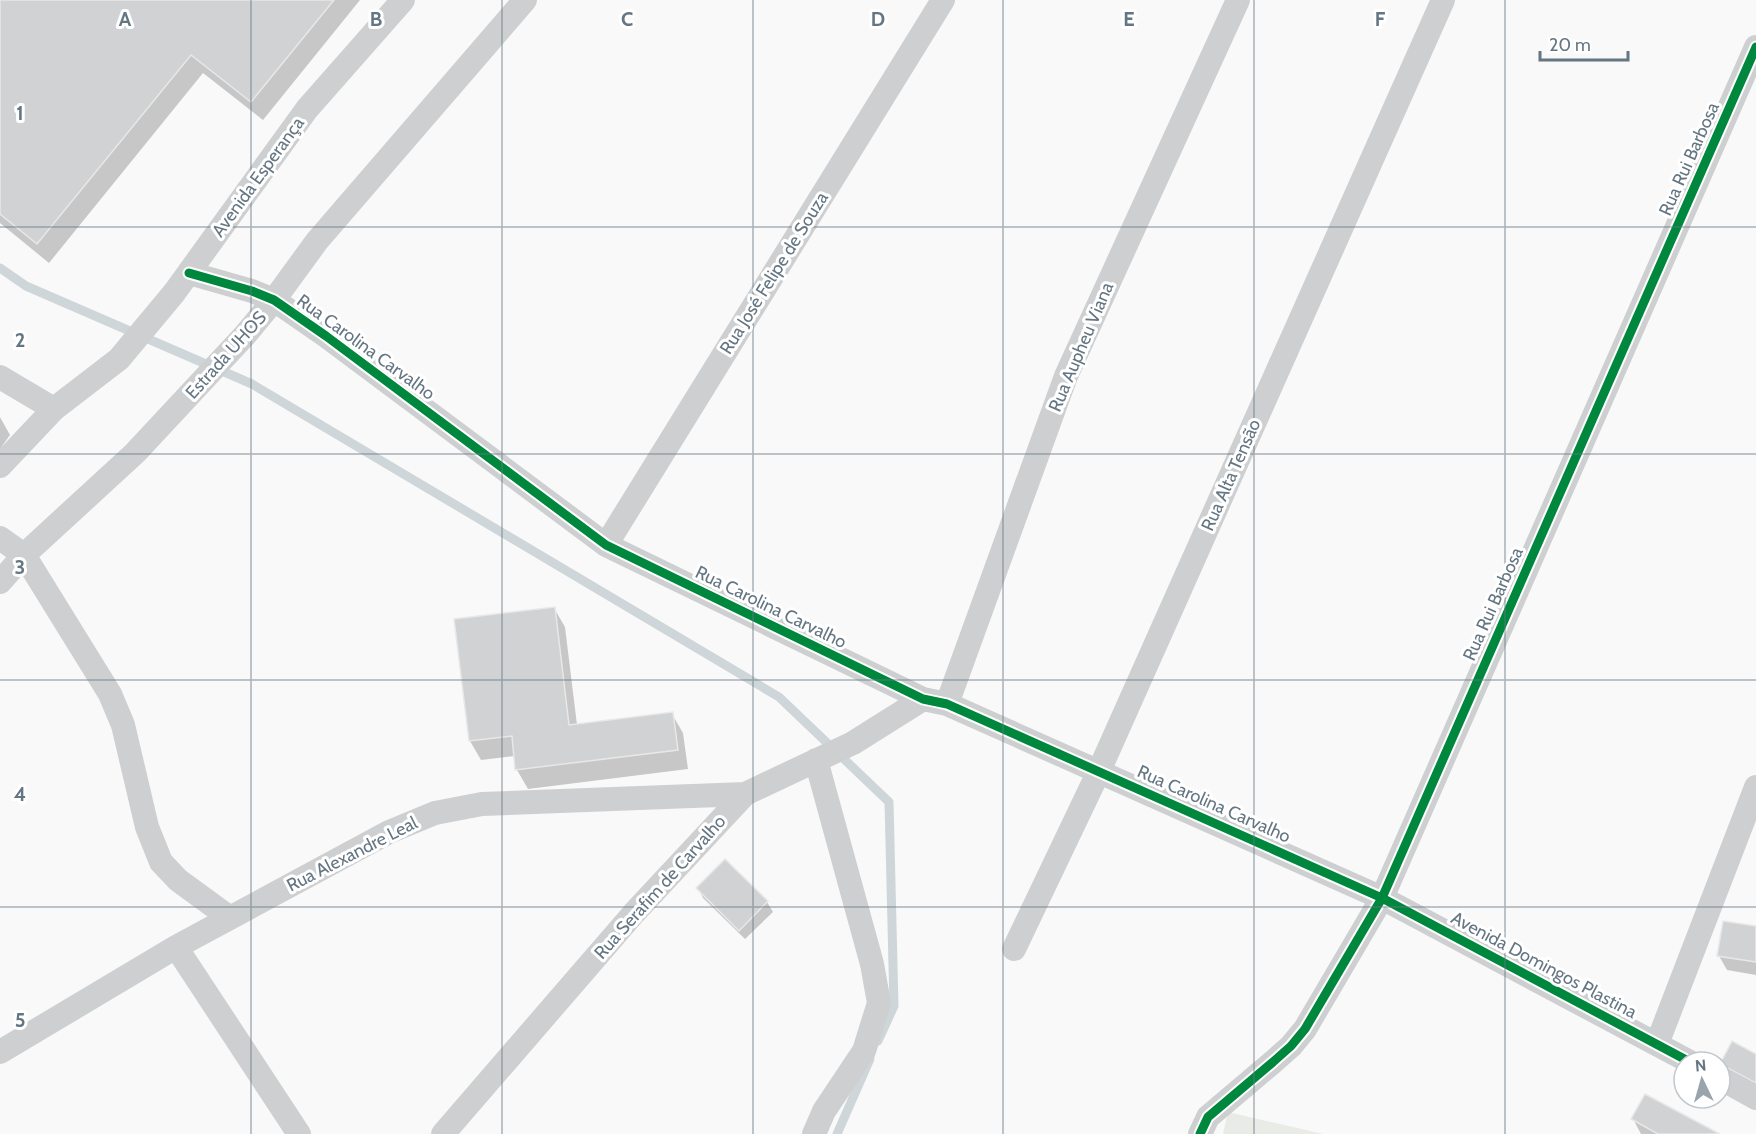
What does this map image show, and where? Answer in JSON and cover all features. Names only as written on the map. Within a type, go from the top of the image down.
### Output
[{"type":"street","name":"Avenida Esperança","points":[[0,465],[54,409],[119,359],[189,273],[307,110],[403,0]]},
{"type":"street","name":"Estrada UHOS","points":[[0,582],[24,555],[135,453],[245,335],[317,241],[525,0]]},
{"type":"street","name":"Rua José Felipe de Souza","points":[[606,545],[943,0]]},
{"type":"street","name":"Rua Aupheu Viana","points":[[947,704],[1066,376],[1238,0]]},
{"type":"street","name":"Rua Alta Tensão","points":[[1014,949],[1099,771],[1443,0]]},
{"type":"street","name":"Rua Rui Barbosa","points":[[1200,1134],[1208,1117],[1279,1057],[1305,1029],[1382,898],[1756,47]]},
{"type":"street","name":"Rua Carolina Carvalho","points":[[189,273],[252,291],[274,300],[326,336],[606,545],[923,699],[947,704],[1382,898]]},
{"type":"street","points":[[0,377],[54,409]]},
{"type":"street","points":[[0,537],[24,555],[110,694],[123,725],[147,827],[161,862],[178,880],[230,918]]},
{"type":"street","name":"Rua Serafim de Carvalho","points":[[443,1134],[634,913],[745,794],[853,743],[923,699]]},
{"type":"street","points":[[814,1134],[824,1111],[864,1051],[879,1003],[872,964],[821,758]]},
{"type":"street","points":[[1657,1044],[1756,787]]},
{"type":"street","name":"Rua Alexandre Leal","points":[[0,1052],[176,947],[388,832],[435,813],[482,804],[745,794]]},
{"type":"street","name":"Avenida Domingos Plastina","points":[[1382,898],[1672,1052]]},
{"type":"street","points":[[176,947],[299,1134]]},
{"type":"street","points":[[1732,1085],[1756,1098]]},
{"type":"shaded area","points":[[1228,1112],[1323,1134],[1223,1134]]},
{"type":"building","points":[[0,0],[334,0],[251,102],[191,55],[37,244],[0,214]]},
{"type":"building","points":[[555,607],[569,725],[673,712],[678,750],[515,770],[512,736],[469,741],[454,619]]},
{"type":"building","points":[[725,859],[768,901],[739,931],[696,888]]},
{"type":"building","points":[[1723,921],[1756,926],[1756,962],[1717,956]]},
{"type":"building","points":[[1732,1041],[1756,1054],[1756,1083],[1732,1070],[1732,1050],[1727,1050]]},
{"type":"building","points":[[1645,1094],[1720,1134],[1658,1134],[1631,1119]]},
{"type":"waterway","points":[[0,268],[26,286],[252,384],[779,697],[889,802],[894,1006],[878,1041]]},
{"type":"waterway","points":[[837,1134],[870,1059]]},
{"type":"cycle path","points":[[1200,1134],[1208,1117],[1291,1046],[1305,1029],[1382,898],[1756,47]]},
{"type":"cycle path","points":[[189,273],[252,291],[274,300],[326,336],[606,545],[923,699],[947,704],[1382,898],[1672,1052]]}]
